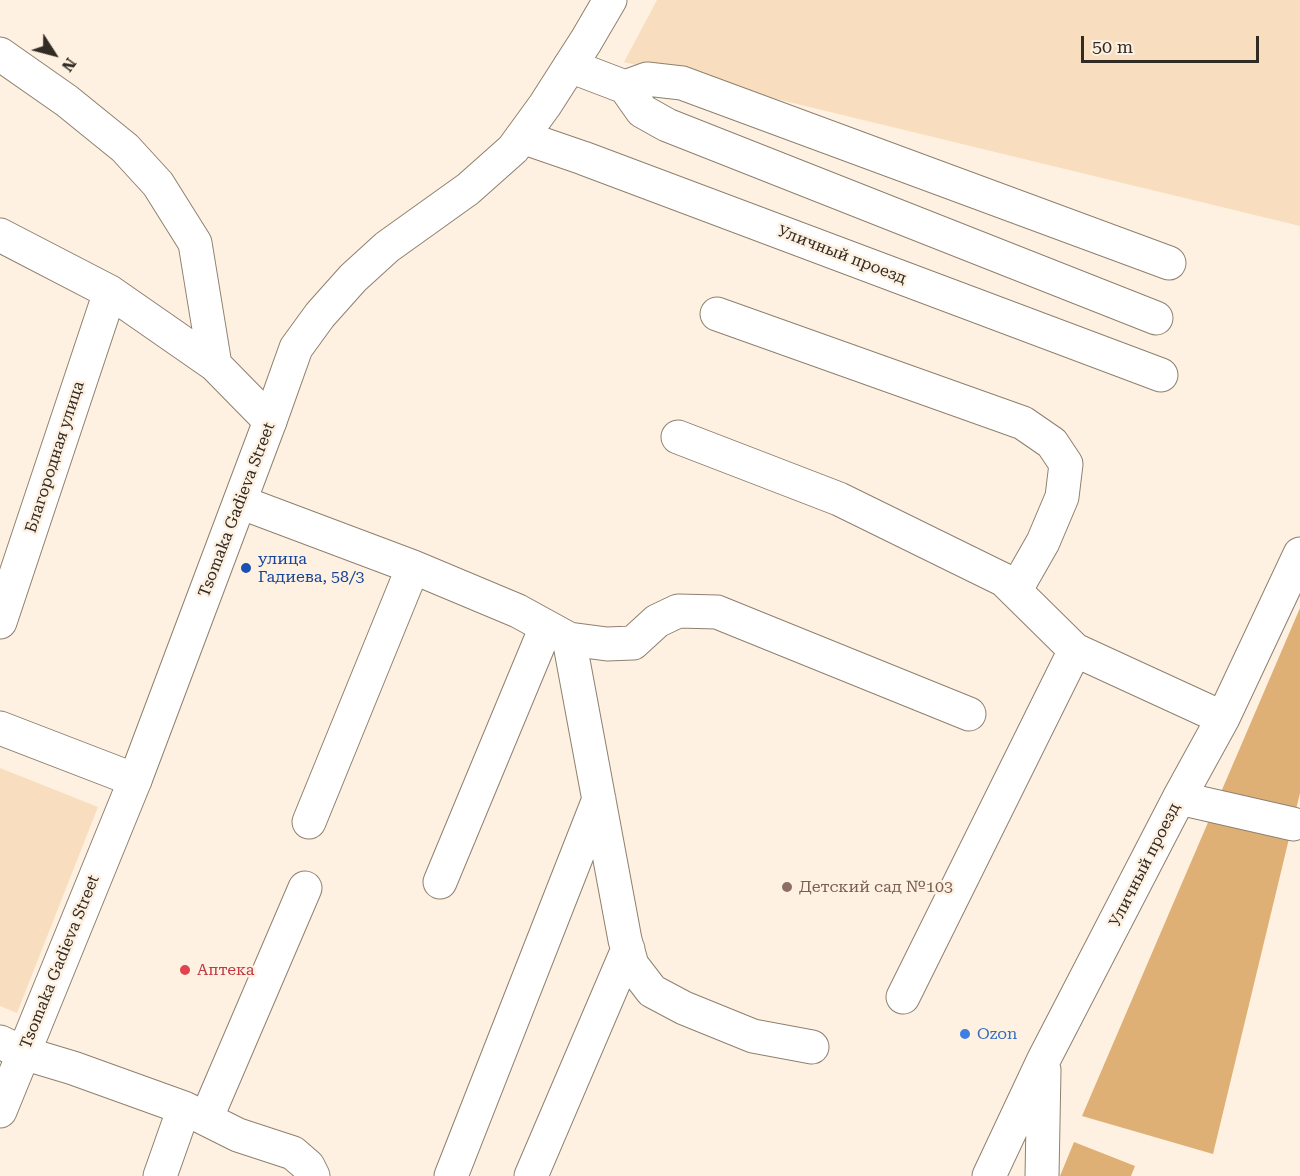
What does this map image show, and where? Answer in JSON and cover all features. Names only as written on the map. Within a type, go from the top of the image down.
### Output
[{"type":"street","name":"Tsomaka Gadieva Street","points":[[0,1111],[12,1048],[135,780],[297,348],[320,315],[353,278],[387,247],[468,189],[513,149],[545,105],[610,0]]},
{"type":"street","points":[[0,54],[68,101],[125,148],[158,184],[195,243],[215,365]]},
{"type":"street","points":[[570,66],[625,87],[642,111],[667,125],[1156,318]]},
{"type":"street","points":[[625,87],[647,79],[682,83],[1168,263]]},
{"type":"street","name":"Уличный проезд","points":[[522,137],[1161,375]]},
{"type":"street","points":[[0,234],[110,292],[215,365],[270,422]]},
{"type":"street","name":"Благородная улица","points":[[0,622],[110,292]]},
{"type":"street","points":[[717,314],[1023,423],[1052,443],[1066,464],[1062,497],[1043,542],[1015,591]]},
{"type":"street","points":[[678,437],[839,499],[1004,580],[1074,650],[1223,718]]},
{"type":"street","points":[[240,502],[413,567],[518,611],[557,633],[606,644],[633,643],[657,621],[678,611],[717,612],[969,714]]},
{"type":"street","name":"Уличный проезд","points":[[989,1176],[1044,1059],[1223,718],[1300,554]]},
{"type":"street","points":[[309,822],[413,567]]},
{"type":"street","points":[[557,633],[599,799],[632,965],[652,991],[684,1008],[753,1036],[812,1047]]},
{"type":"street","points":[[440,882],[557,633]]},
{"type":"street","points":[[903,998],[1074,650]]},
{"type":"street","points":[[0,728],[135,780]]},
{"type":"street","points":[[1179,798],[1293,824]]},
{"type":"street","points":[[452,1176],[599,799]]},
{"type":"street","points":[[159,1176],[195,1113],[305,888]]},
{"type":"street","points":[[531,1176],[628,949]]},
{"type":"street","points":[[12,1048],[195,1113],[238,1135],[293,1154],[308,1166],[313,1176]]},
{"type":"street","points":[[1042,1176],[1044,1059]]},
{"type":"shaded area","points":[[657,0],[1300,0],[1300,226],[624,62]]},
{"type":"shaded area","points":[[1300,608],[1300,793],[1213,1154],[1082,1116]]},
{"type":"shaded area","points":[[0,768],[98,807],[17,1013],[0,1006]]},
{"type":"shaded area","points":[[1074,1142],[1135,1166],[1131,1176],[1060,1176]]},
{"type":"place","name":"улица Гадиева, 58/3","points":[[246,568]]},
{"type":"place","name":"Детский сад №103","points":[[787,887]]},
{"type":"place","name":"Аптека","points":[[185,970]]},
{"type":"place","name":"Ozon","points":[[965,1034]]}]
